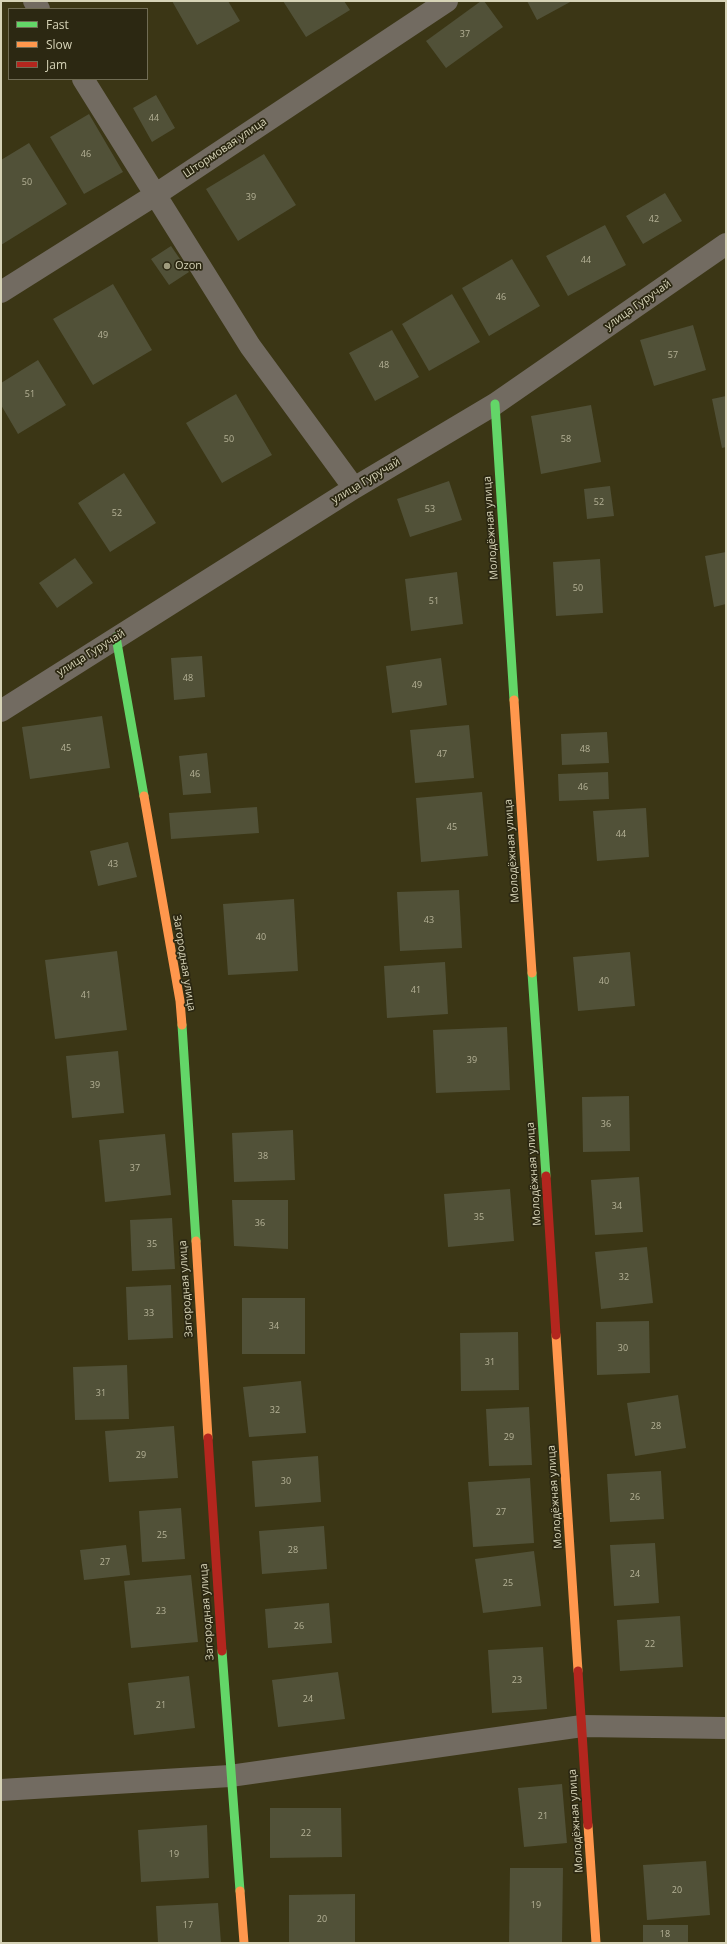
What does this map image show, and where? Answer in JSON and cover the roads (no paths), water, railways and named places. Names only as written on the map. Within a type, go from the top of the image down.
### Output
[{"type":"street","name":"Штормовая улица","points":[[1,292],[155,195],[447,1]]},
{"type":"street","points":[[84,80],[250,346],[354,488]]},
{"type":"street","name":"улица Гуручай","points":[[1,711],[354,488],[495,404],[726,244]]},
{"type":"street","name":"Молодёжная улица","points":[[495,404],[596,1943]]},
{"type":"street","name":"Загородная улица","points":[[116,637],[180,1001],[230,1776],[244,1943]]},
{"type":"street","points":[[1,1790],[230,1776],[582,1726],[726,1728]]},
{"type":"place","name":"Ozon","points":[[167,266]]}]
